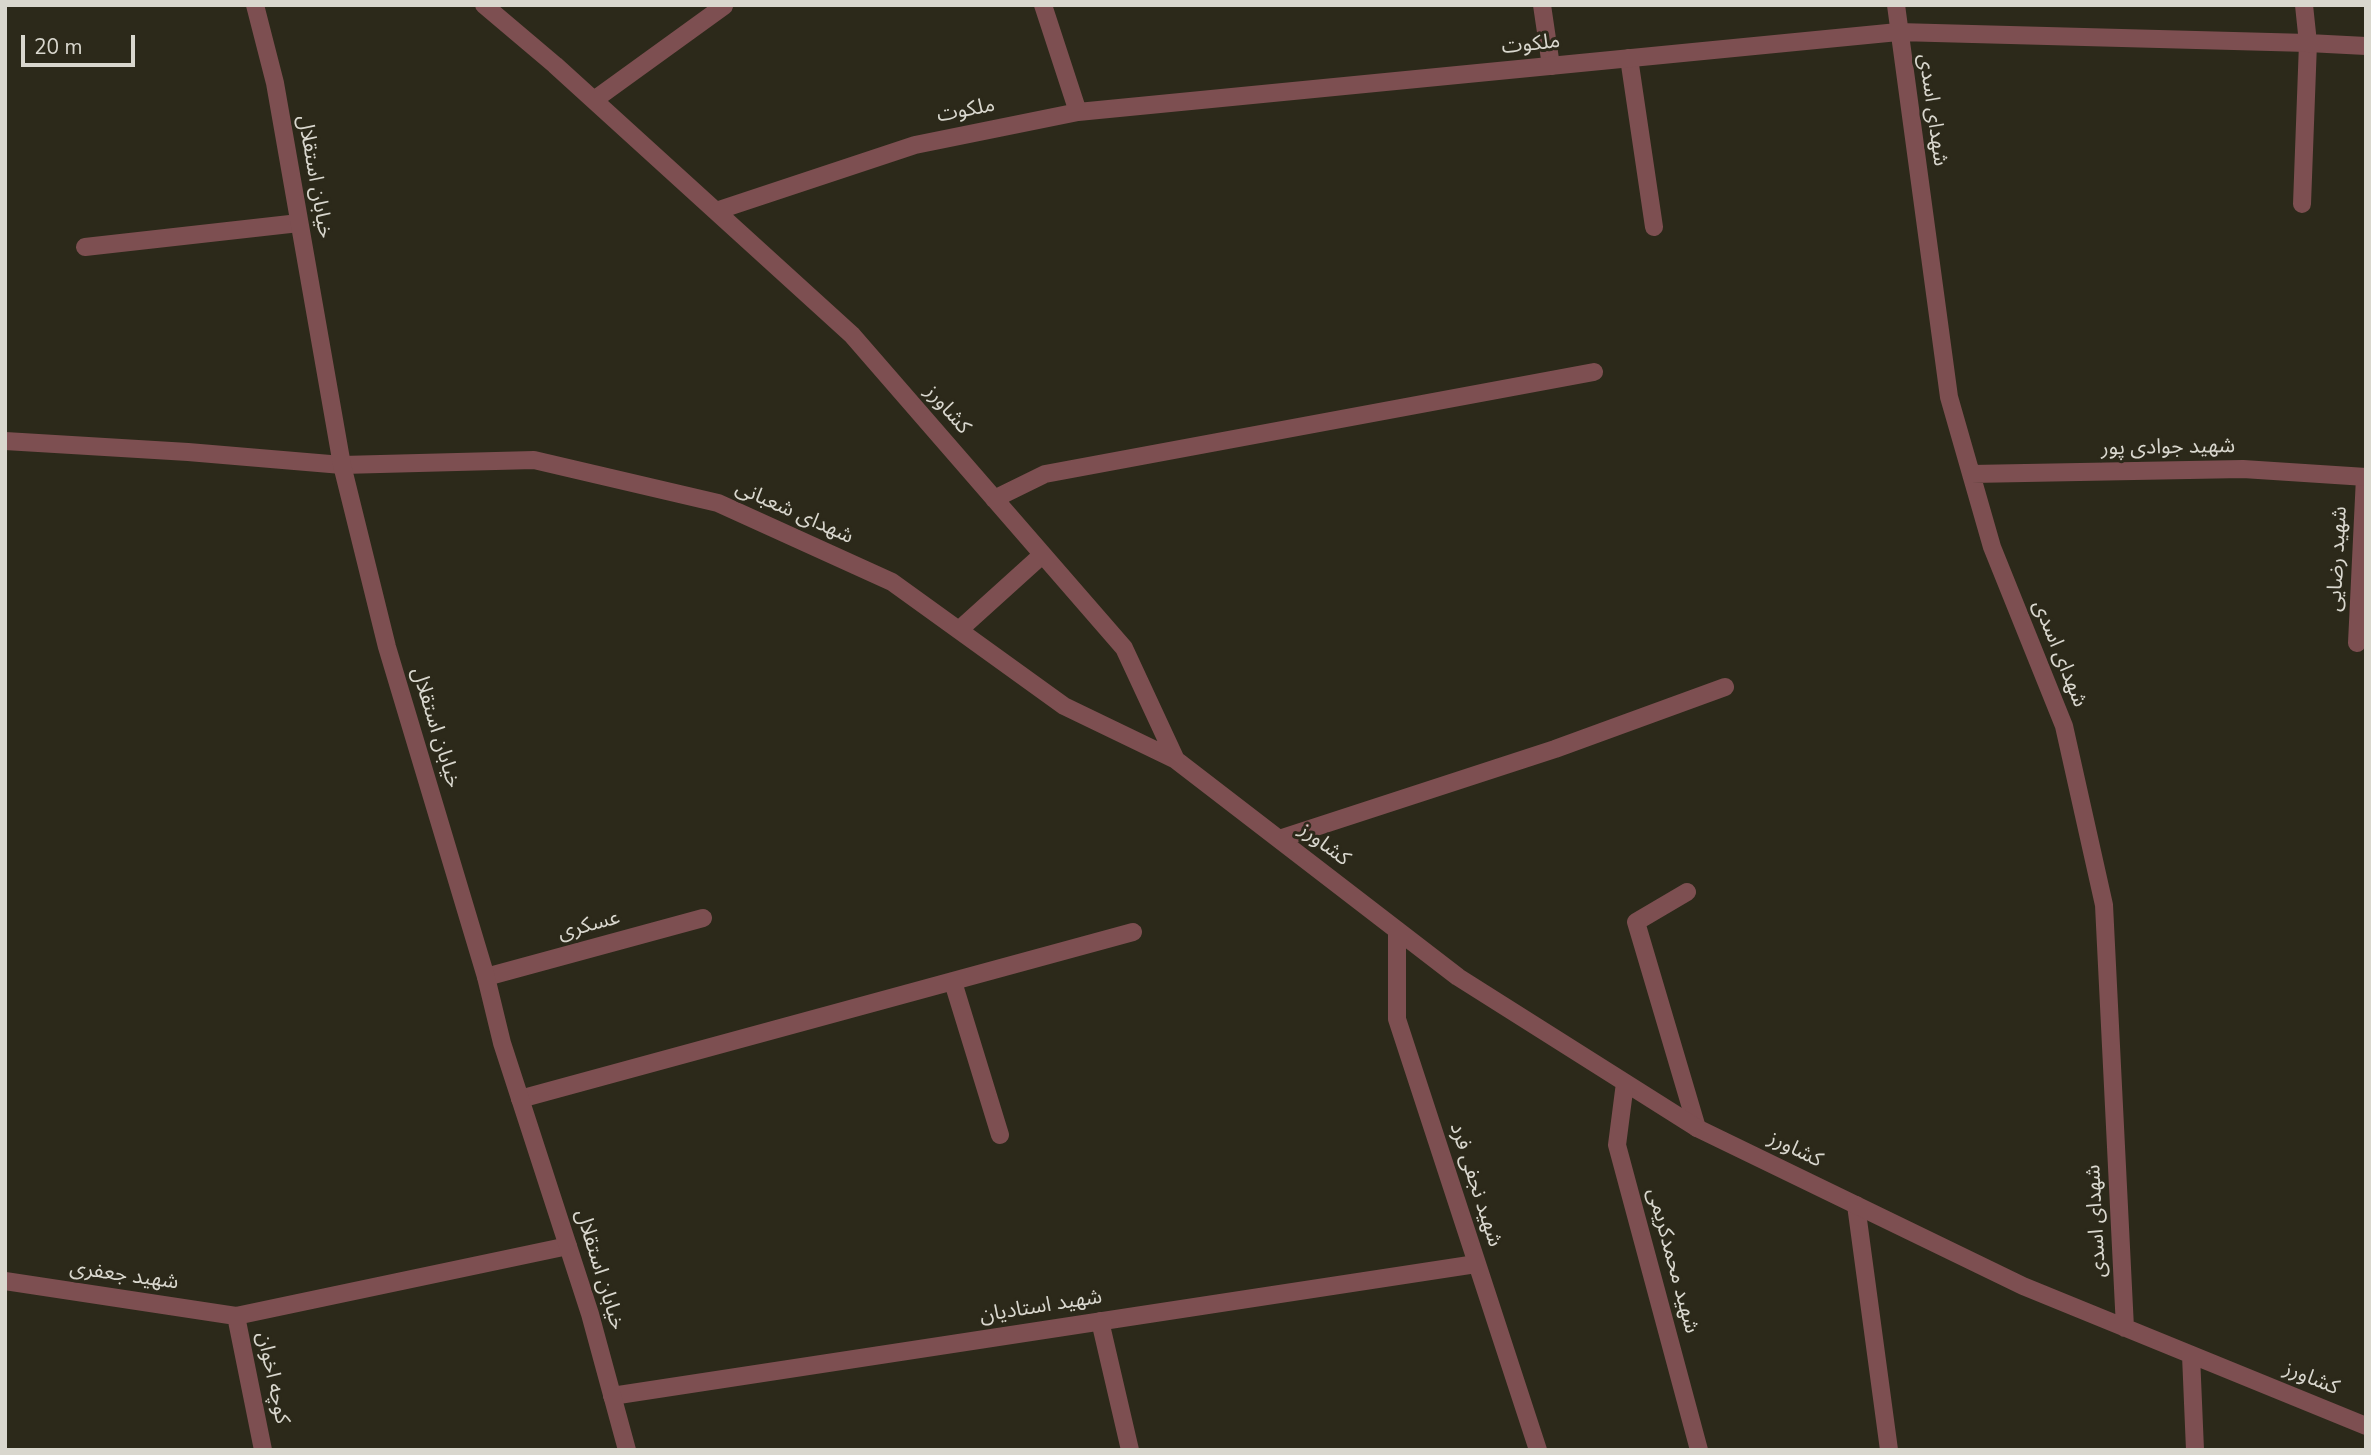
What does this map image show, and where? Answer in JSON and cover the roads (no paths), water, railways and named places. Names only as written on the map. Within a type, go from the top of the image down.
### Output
[{"type":"street","name":"خیابان استقلال","points":[[255,5],[275,82],[342,465],[387,647],[486,977],[502,1043],[590,1314],[627,1450]]},
{"type":"street","name":"کشاورز","points":[[484,5],[594,100],[852,335],[1124,648],[1176,761],[1458,977],[1697,1128],[2023,1286],[2366,1426]]},
{"type":"street","points":[[1043,5],[1079,112]]},
{"type":"street","points":[[1542,5],[1551,66]]},
{"type":"street","name":"شهدای اسدی","points":[[1896,5],[1949,397],[1992,547],[2064,726],[2104,905],[2125,1328]]},
{"type":"street","points":[[2302,204],[2308,43],[2304,5]]},
{"type":"street","points":[[594,100],[724,6]]},
{"type":"street","name":"ملکوت","points":[[716,211],[915,145],[1079,112],[1898,32],[2366,46]]},
{"type":"street","points":[[1629,58],[1654,227]]},
{"type":"street","points":[[85,247],[299,223]]},
{"type":"street","points":[[994,499],[1045,474],[1594,372]]},
{"type":"street","name":"شهدای شعبانی","points":[[5,441],[342,465],[534,460],[718,503],[892,582],[1064,706],[1176,761]]},
{"type":"street","name":"شهید جوادی پور","points":[[1971,474],[2242,469],[2365,477]]},
{"type":"street","name":"شهید رضایی","points":[[2357,643],[2365,477]]},
{"type":"street","points":[[959,630],[1042,555]]},
{"type":"street","points":[[1279,839],[1555,749],[1725,687]]},
{"type":"street","points":[[1688,892],[1636,922],[1697,1128]]},
{"type":"street","name":"عسکری","points":[[486,977],[703,918]]},
{"type":"street","name":"شهید نجفی فرد","points":[[1397,930],[1397,1019],[1538,1450]]},
{"type":"street","points":[[520,1099],[1133,932]]},
{"type":"street","points":[[953,982],[1000,1135]]},
{"type":"street","name":"شهید محمدکریمی","points":[[1625,1083],[1617,1145],[1699,1450]]},
{"type":"street","points":[[1856,1205],[1889,1450]]},
{"type":"street","points":[[236,1316],[568,1246]]},
{"type":"street","name":"شهید استادیان","points":[[612,1396],[1476,1264]]},
{"type":"street","name":"شهید جعفری","points":[[5,1282],[236,1316]]},
{"type":"street","name":"کوچه اخوان","points":[[236,1316],[263,1450]]},
{"type":"street","points":[[1100,1321],[1130,1450]]},
{"type":"street","points":[[2191,1355],[2195,1450]]}]
